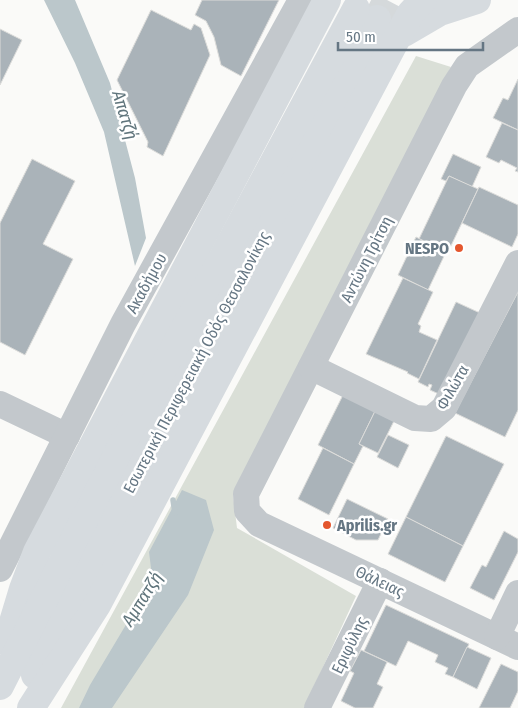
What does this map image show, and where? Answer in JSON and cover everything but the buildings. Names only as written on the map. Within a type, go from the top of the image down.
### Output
[{"type":"highway","points":[[0,667],[23,589],[37,552],[327,0]]},
{"type":"highway","points":[[31,708],[97,605],[398,36],[411,13],[422,0]]},
{"type":"highway","points":[[398,36],[440,12],[477,0]]},
{"type":"highway","name":"Εσωτερική Περιφερειακή Οδός Θεσσαλονίκης","points":[[0,686],[123,443],[367,14],[48,648],[20,708]]},
{"type":"street","name":"Ακαδήμου","points":[[0,570],[123,324],[301,0]]},
{"type":"street","name":"Αντώνη Τρίτση","points":[[246,511],[246,494],[454,86],[467,66],[518,30]]},
{"type":"street","name":"Φιλώτα","points":[[311,367],[415,418],[431,419],[444,408],[518,263]]},
{"type":"street","points":[[0,404],[66,436]]},
{"type":"street","name":"Θάλειας","points":[[246,511],[259,524],[507,642]]},
{"type":"street","name":"Εριφύλης","points":[[318,708],[380,581]]},
{"type":"street","points":[[507,642],[518,593]]},
{"type":"shaded area","points":[[416,56],[451,67],[233,495],[237,528],[356,596],[304,708],[61,708]]},
{"type":"water","points":[[44,0],[75,0],[110,83],[135,178],[146,238],[135,266],[104,132],[75,63]]},
{"type":"water","points":[[182,490],[206,500],[214,530],[188,595],[112,708],[79,708],[90,685],[130,618],[151,568],[149,552]]},
{"type":"waterway","name":"Αμπατζή","points":[[173,500],[175,513]]},
{"type":"tunnel","points":[[377,19],[387,0]]},
{"type":"place","name":"NESPO","points":[[459,248]]},
{"type":"place","name":"Aprilis.gr","points":[[327,525]]},
{"type":"water label","name":"Απατζή","points":[[125,115]]}]
